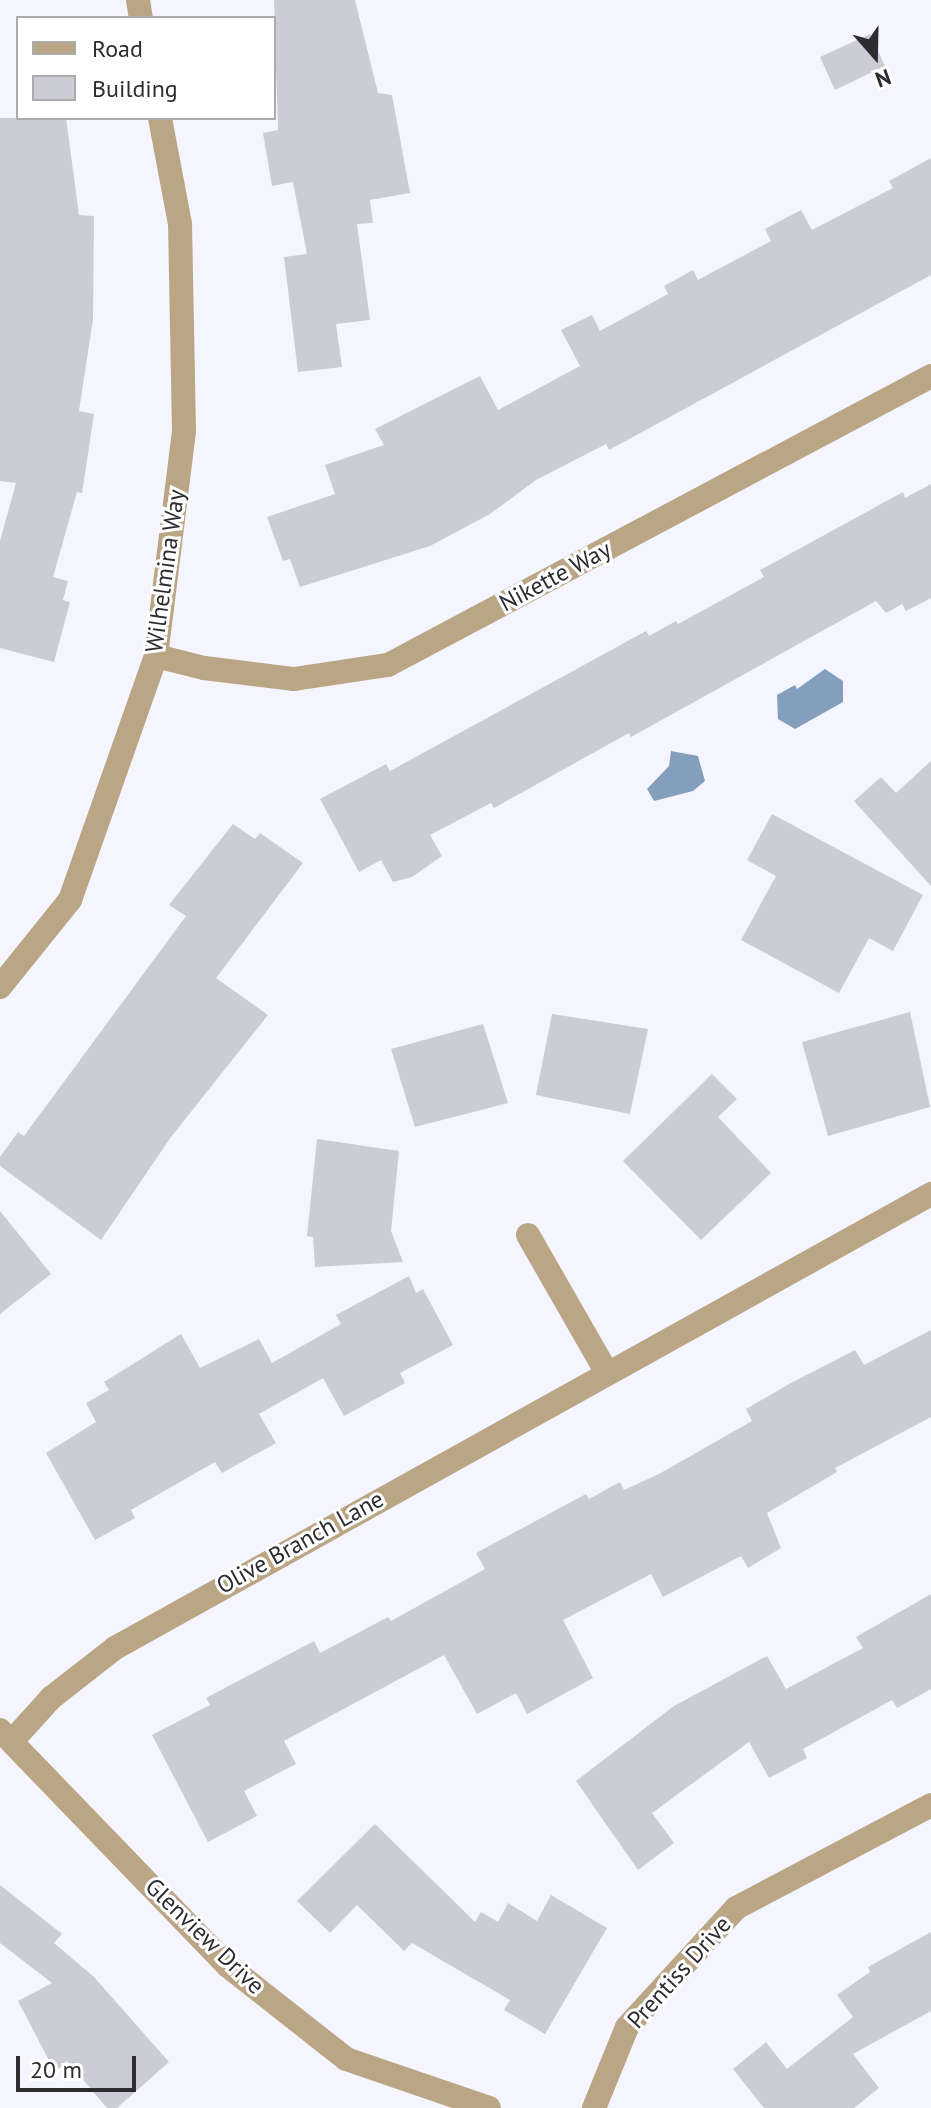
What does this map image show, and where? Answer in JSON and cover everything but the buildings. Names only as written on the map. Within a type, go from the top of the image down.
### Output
[{"type":"street","name":"Wilhelmina Way","points":[[0,987],[70,900],[156,656],[184,431],[180,224],[160,120]]},
{"type":"street","name":"Nikette Way","points":[[156,656],[204,668],[294,679],[388,665],[931,376]]},
{"type":"street","name":"Olive Branch Lane","points":[[7,1735],[115,1648],[931,1194]]},
{"type":"street","points":[[528,1235],[607,1373]]},
{"type":"street","name":"Glenview Drive","points":[[7,1735],[228,1966],[346,2059],[489,2108]]},
{"type":"street","name":"Prentiss Drive","points":[[594,2108],[627,2027],[736,1908],[931,1805]]},
{"type":"water","points":[[825,669],[843,681],[843,702],[795,729],[778,719],[777,695],[795,685],[797,689]]},
{"type":"water","points":[[671,751],[698,756],[705,781],[693,791],[654,801],[647,789],[669,766]]}]
